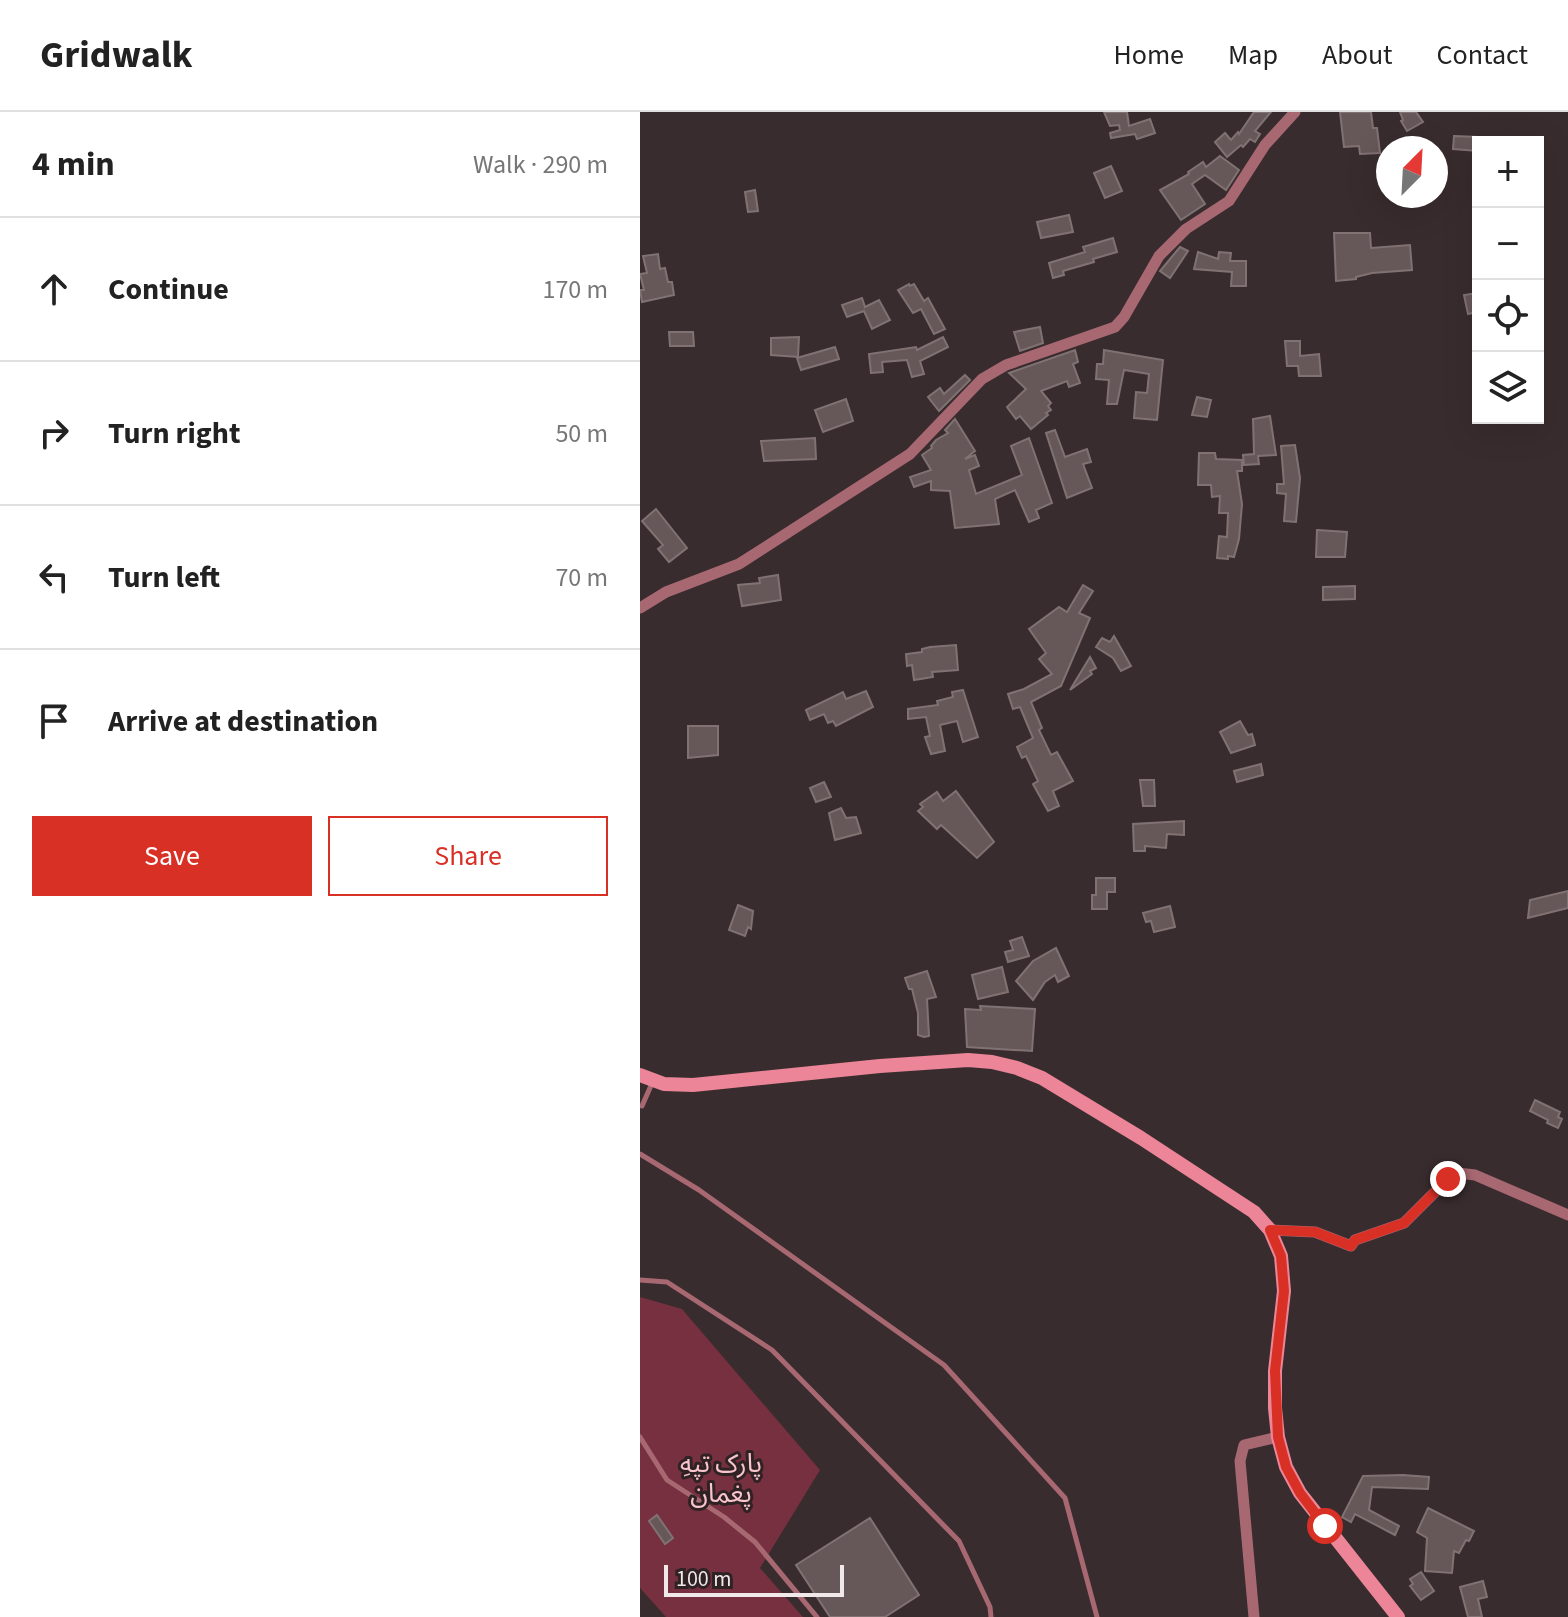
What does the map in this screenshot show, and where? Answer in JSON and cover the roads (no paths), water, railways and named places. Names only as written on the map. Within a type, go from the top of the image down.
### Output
[{"type":"main road","points":[[646,1078],[664,1084],[693,1085],[774,1075],[968,1060],[1017,1068],[1042,1078],[1154,1146],[1254,1212],[1270,1230],[1281,1256],[1284,1291],[1275,1371],[1278,1437],[1286,1467],[1300,1493],[1398,1617]]},
{"type":"street","points":[[640,608],[666,592],[739,564],[910,454],[982,379],[1006,365],[1115,327],[1159,256],[1186,229],[1229,201],[1265,145],[1295,112]]},
{"type":"street","points":[[1270,1230],[1315,1232],[1351,1246],[1355,1240],[1404,1223],[1458,1173],[1475,1175],[1568,1215]]},
{"type":"street","points":[[1254,1617],[1240,1461],[1244,1445],[1278,1437]]},
{"type":"lane","points":[[642,1106],[646,1078]]},
{"type":"lane","points":[[640,1154],[699,1190],[944,1365],[1065,1498],[1097,1617]]},
{"type":"lane","points":[[640,1280],[667,1282],[772,1350],[959,1541],[990,1607],[991,1617]]},
{"type":"lane","points":[[640,1437],[667,1480],[724,1517],[755,1542],[817,1617]]},
{"type":"park label","name":"پارک تپهِ پغمان","points":[[721,1478]]}]
